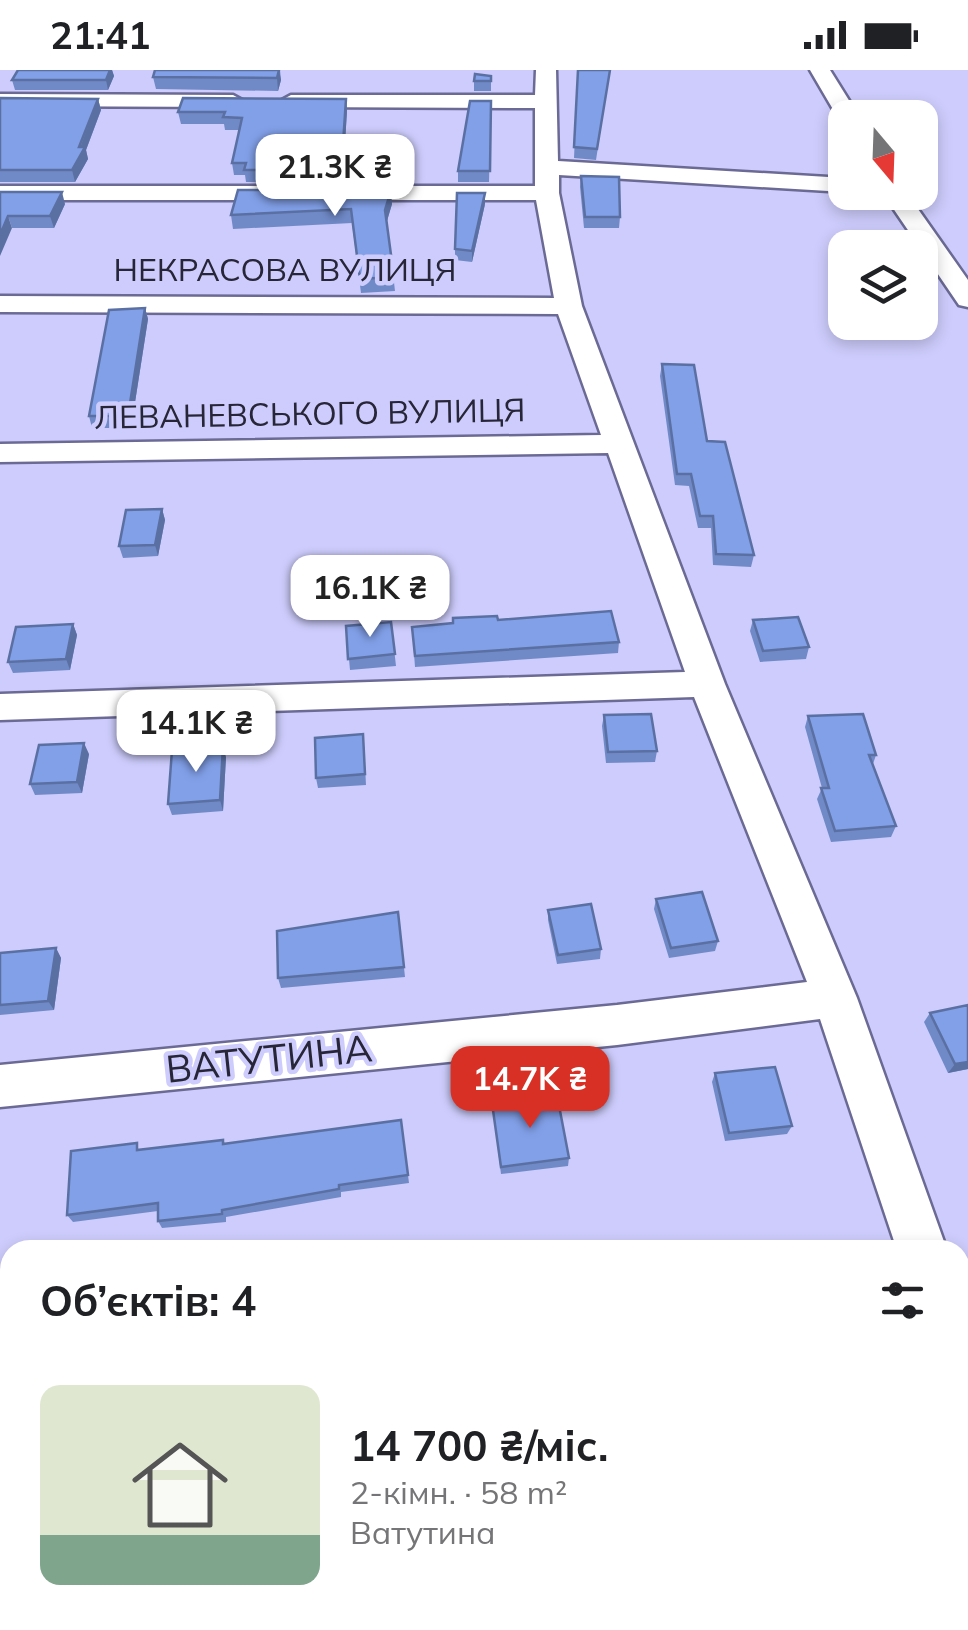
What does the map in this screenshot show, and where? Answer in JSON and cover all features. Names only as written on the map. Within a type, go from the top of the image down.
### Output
[{"type":"street","points":[[820,70],[838,100]]},
{"type":"street","points":[[0,100],[546,86],[546,180],[570,306],[707,684],[836,998],[919,1240]]},
{"type":"street","points":[[0,193],[546,180],[828,185]]},
{"type":"street","points":[[906,210],[968,299]]},
{"type":"street","name":"НЕКРАСОВА ВУЛИЦЯ","points":[[0,304],[570,306]]},
{"type":"street","name":"ЛЕВАНЕВСЬКОГО ВУЛИЦЯ","points":[[0,453],[621,444]]},
{"type":"street","points":[[0,706],[707,684]]},
{"type":"street","name":"ВАТУТИНА","points":[[0,1086],[617,1025],[836,998]]},
{"type":"building","points":[[18,70],[110,70],[106,80],[12,80]]},
{"type":"building","points":[[155,70],[279,70],[277,78],[153,77]]},
{"type":"building","points":[[578,70],[610,70],[597,149],[574,147]]},
{"type":"building","points":[[475,74],[491,76],[491,81],[474,81]]},
{"type":"building","points":[[0,98],[98,99],[79,147],[85,147],[72,170],[0,170]]},
{"type":"building","points":[[183,98],[346,99],[343,144],[400,145],[395,170],[244,170],[246,163],[232,163],[242,118],[223,117],[225,112],[178,112]]},
{"type":"building","points":[[470,101],[491,101],[490,171],[458,171]]},
{"type":"building","points":[[581,176],[619,177],[620,217],[585,217]]},
{"type":"building","points":[[238,190],[391,190],[385,210],[394,277],[360,279],[351,209],[231,215]]},
{"type":"building","points":[[0,192],[62,192],[50,216],[8,216],[0,235]]},
{"type":"building","points":[[457,193],[485,193],[472,251],[455,249]]},
{"type":"building","points":[[145,308],[128,416],[89,416],[109,310]]},
{"type":"building","points":[[662,364],[694,365],[707,441],[725,442],[754,555],[716,554],[713,516],[700,516],[691,474],[677,474]]},
{"type":"building","points":[[162,509],[155,545],[119,546],[126,510]]},
{"type":"building","points":[[611,611],[619,642],[415,656],[412,627],[453,623],[453,618],[497,616],[498,620]]},
{"type":"building","points":[[798,617],[809,647],[763,651],[753,620]]},
{"type":"building","points":[[391,622],[395,654],[348,659],[346,626]]},
{"type":"building","points":[[73,624],[66,659],[8,662],[16,627]]},
{"type":"building","points":[[651,714],[657,751],[608,752],[604,715]]},
{"type":"building","points":[[863,714],[876,755],[869,755],[896,826],[835,831],[821,788],[829,788],[808,716]]},
{"type":"building","points":[[363,734],[365,774],[316,778],[315,738]]},
{"type":"building","points":[[84,743],[77,782],[30,784],[39,745]]},
{"type":"building","points":[[223,746],[220,800],[168,804],[172,750]]},
{"type":"building","points":[[702,892],[718,941],[671,948],[656,899]]},
{"type":"building","points":[[591,904],[601,949],[558,955],[548,910]]},
{"type":"building","points":[[398,912],[404,967],[278,978],[277,931]]},
{"type":"building","points":[[56,948],[48,1001],[0,1005],[0,953]]},
{"type":"building","points":[[968,1005],[968,1062],[955,1064],[930,1013]]},
{"type":"building","points":[[775,1067],[792,1126],[729,1133],[715,1073]]},
{"type":"building","points":[[557,1095],[569,1158],[501,1167],[492,1103]]},
{"type":"building","points":[[401,1120],[408,1175],[339,1185],[339,1189],[222,1210],[222,1214],[158,1221],[158,1203],[67,1215],[71,1151],[137,1143],[137,1150],[223,1140],[223,1144]]}]
